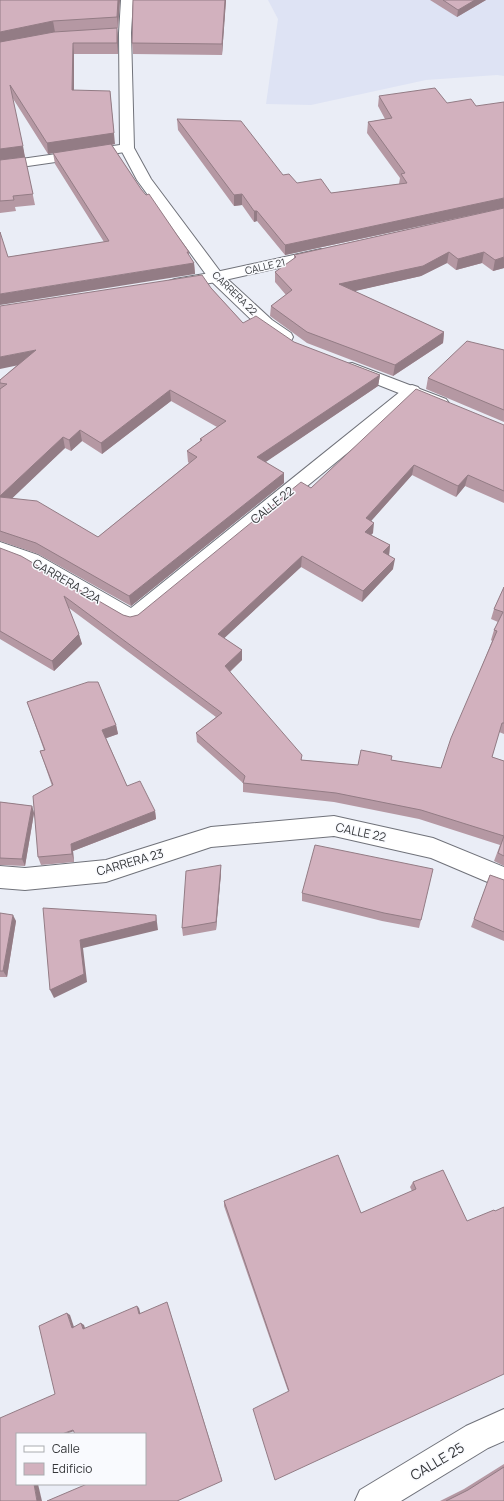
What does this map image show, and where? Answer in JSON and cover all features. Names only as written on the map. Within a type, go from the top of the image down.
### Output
[{"type":"street","name":"CARRERA 22","points":[[127,0],[125,33],[127,148],[144,180],[216,277],[266,324],[300,348]]},
{"type":"street","points":[[109,34],[125,33]]},
{"type":"street","points":[[0,166],[127,148]]},
{"type":"street","name":"CALLE 21","points":[[162,286],[216,277],[333,251]]},
{"type":"street","points":[[335,361],[454,409]]},
{"type":"street","name":"CALLE 22","points":[[132,618],[412,391]]},
{"type":"street","name":"CARRERA 22A","points":[[0,549],[31,560],[132,618]]},
{"type":"street","name":"CALLE 22","points":[[211,837],[334,826],[433,848],[504,878]]},
{"type":"street","name":"CARRERA 23","points":[[0,876],[25,879],[106,871],[211,837]]},
{"type":"street","name":"CALLE 25","points":[[371,1501],[477,1437],[504,1425]]},
{"type":"shaded area","points":[[268,0],[504,0],[504,76],[497,75],[426,80],[311,105],[266,104],[278,19]]},
{"type":"building","points":[[0,0],[118,0],[117,17],[53,21],[0,32]]},
{"type":"building","points":[[133,0],[225,0],[222,44],[132,43]]},
{"type":"building","points":[[443,0],[475,0],[458,10]]},
{"type":"building","points":[[117,28],[117,43],[73,43],[72,90],[110,91],[114,133],[47,143],[10,85],[23,146],[0,149],[0,42],[54,32]]},
{"type":"building","points":[[435,88],[447,103],[471,99],[476,106],[504,102],[504,198],[285,245],[257,211],[254,211],[242,194],[234,195],[177,119],[241,121],[283,175],[289,174],[297,183],[321,179],[331,193],[407,183],[401,174],[405,173],[368,122],[392,118],[379,96]]},
{"type":"building","points":[[111,144],[141,189],[146,195],[149,194],[189,252],[187,252],[194,263],[0,294],[0,232],[8,257],[109,241],[53,153]]},
{"type":"building","points":[[25,157],[33,194],[13,196],[14,200],[0,201],[0,160]]},
{"type":"building","points":[[504,208],[504,257],[495,260],[484,252],[458,259],[449,252],[423,266],[339,284],[444,332],[395,365],[307,332],[271,306],[292,290],[275,272],[296,257],[294,255]]},
{"type":"building","points":[[202,275],[211,288],[243,323],[256,316],[294,342],[380,375],[257,457],[284,473],[129,596],[36,543],[0,531],[0,497],[37,501],[98,537],[197,457],[187,451],[202,440],[200,439],[226,421],[170,390],[101,443],[80,430],[69,440],[63,437],[0,496],[0,389],[7,384],[0,383],[0,380],[36,350],[0,357],[0,306]]},
{"type":"building","points":[[467,341],[504,350],[504,410],[428,378]]},
{"type":"building","points":[[416,389],[504,425],[504,491],[468,475],[458,486],[414,465],[366,518],[374,523],[365,532],[390,545],[383,552],[395,559],[363,591],[302,556],[218,634],[242,650],[225,666],[302,755],[301,760],[358,765],[361,750],[392,756],[391,760],[441,768],[451,738],[497,631],[494,630],[503,612],[494,609],[504,587],[504,723],[502,723],[492,757],[504,761],[504,836],[421,810],[336,793],[243,783],[245,776],[196,733],[222,713],[64,596],[79,634],[52,661],[0,631],[0,548],[21,556],[123,615],[130,617],[138,615],[301,482],[311,488]]},
{"type":"building","points":[[88,682],[98,682],[116,725],[102,730],[127,786],[140,781],[155,811],[71,844],[72,854],[38,857],[33,796],[53,785],[40,751],[45,750],[27,702]]},
{"type":"building","points":[[0,802],[32,806],[22,859],[0,858]]},
{"type":"building","points":[[504,836],[504,856],[498,853]]},
{"type":"building","points":[[315,845],[433,869],[421,920],[384,913],[302,893]]},
{"type":"building","points":[[221,865],[216,922],[182,928],[186,871]]},
{"type":"building","points":[[490,875],[504,880],[504,932],[474,919]]},
{"type":"building","points":[[43,908],[156,915],[156,921],[80,940],[84,974],[50,990]]},
{"type":"building","points":[[0,913],[13,915],[3,971],[0,971]]},
{"type":"building","points":[[338,1155],[361,1213],[416,1189],[413,1182],[443,1170],[467,1221],[504,1207],[504,1374],[275,1480],[253,1409],[289,1391],[224,1201]]},
{"type":"building","points":[[167,1302],[222,1481],[177,1501],[47,1501],[85,1485],[146,1485],[146,1433],[74,1433],[73,1430],[65,1433],[16,1433],[16,1485],[34,1485],[37,1501],[0,1501],[0,1418],[55,1394],[39,1326],[67,1313],[72,1328],[81,1323],[83,1329],[137,1306],[139,1314]]},
{"type":"building","points":[[504,1467],[504,1501],[446,1501],[468,1490]]}]
